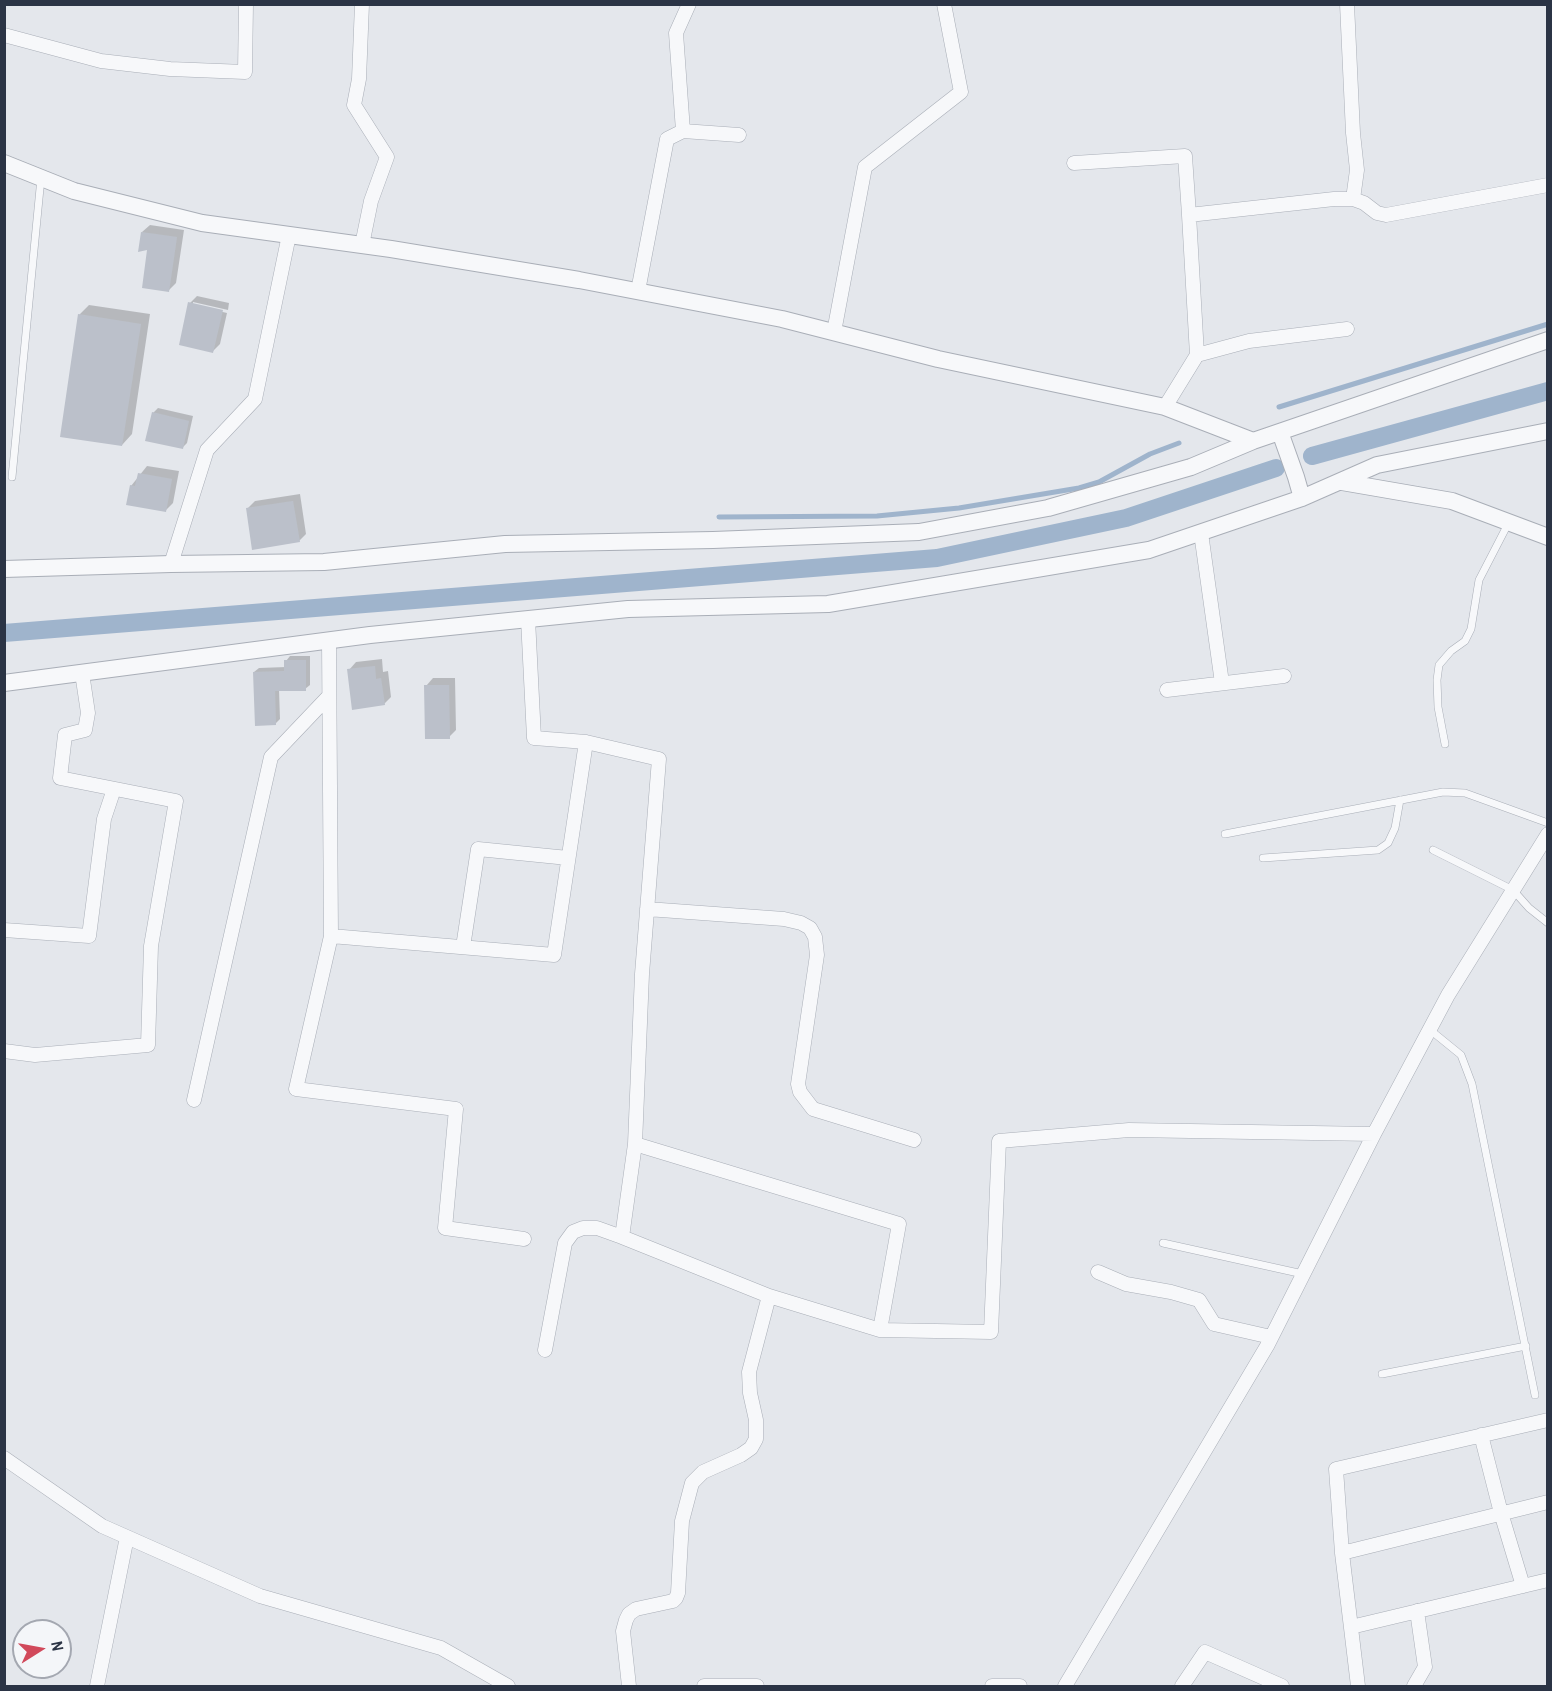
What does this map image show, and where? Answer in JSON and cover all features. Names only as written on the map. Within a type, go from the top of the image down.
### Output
[{"type":"street","points":[[4,35],[102,61],[170,69],[245,72],[246,4]]},
{"type":"street","points":[[362,4],[359,79],[354,105],[387,157],[371,201],[362,245]]},
{"type":"street","points":[[683,131],[676,33],[689,4]]},
{"type":"street","points":[[834,332],[865,168],[961,92],[944,4]]},
{"type":"street","points":[[1347,4],[1357,170],[1353,199]]},
{"type":"street","points":[[638,291],[667,139],[683,131],[739,135]]},
{"type":"street","points":[[1074,163],[1185,156],[1197,356],[1166,407]]},
{"type":"street","points":[[4,163],[74,191],[202,223],[362,245],[638,291],[782,319],[938,359],[1166,407],[1253,441]]},
{"type":"street","points":[[1188,214],[1334,198],[1353,199],[1364,203],[1377,213],[1386,215],[1548,185]]},
{"type":"street","points":[[171,564],[207,450],[255,399],[289,235]]},
{"type":"street","points":[[1197,356],[1249,341],[1347,329]]},
{"type":"street","points":[[4,569],[324,562],[505,544],[713,540],[919,532],[1048,508],[1191,467],[1253,441],[1548,340]]},
{"type":"street","points":[[4,683],[329,640],[628,609],[828,604],[1149,550],[1302,498],[1342,482],[1361,470],[1377,465],[1548,431]]},
{"type":"street","points":[[1280,432],[1302,498]]},
{"type":"street","points":[[1342,482],[1452,501],[1548,537]]},
{"type":"street","points":[[1201,533],[1222,683]]},
{"type":"street","points":[[528,619],[534,738],[586,742],[659,759],[642,974],[635,1144],[622,1237]]},
{"type":"street","points":[[329,640],[331,936],[296,1089],[456,1109],[445,1228],[524,1239]]},
{"type":"street","points":[[4,1051],[35,1055],[148,1045],[150,946],[176,801],[60,778],[65,735],[85,730],[88,713],[82,673]]},
{"type":"street","points":[[1167,690],[1284,676]]},
{"type":"street","points":[[194,1100],[271,757],[329,696]]},
{"type":"street","points":[[331,936],[554,955],[586,742]]},
{"type":"street","points":[[4,930],[90,936],[105,819],[114,789]]},
{"type":"street","points":[[1065,1686],[1271,1337],[1374,1134],[1448,995],[1513,890],[1542,853],[1548,834]]},
{"type":"street","points":[[463,947],[478,849],[568,858]]},
{"type":"street","points":[[647,909],[784,919],[810,928],[817,955],[798,1084],[800,1092],[813,1109],[914,1140]]},
{"type":"street","points":[[545,1350],[565,1243],[573,1232],[583,1228],[597,1228],[769,1296],[880,1330],[991,1332],[999,1141],[1129,1130],[1374,1134]]},
{"type":"street","points":[[635,1144],[899,1224],[880,1330]]},
{"type":"street","points":[[1098,1272],[1126,1284],[1199,1300],[1214,1324],[1271,1337]]},
{"type":"street","points":[[629,1686],[623,1631],[626,1620],[629,1614],[636,1609],[673,1601],[676,1598],[682,1521],[693,1483],[703,1472],[751,1448],[756,1438],[756,1420],[750,1394],[749,1372],[769,1296]]},
{"type":"street","points":[[1358,1686],[1342,1553],[1336,1469],[1548,1420]]},
{"type":"street","points":[[1481,1435],[1523,1586]]},
{"type":"street","points":[[4,1458],[102,1526],[260,1596],[441,1648],[508,1686]]},
{"type":"street","points":[[1342,1553],[1548,1502]]},
{"type":"street","points":[[97,1686],[127,1537]]},
{"type":"street","points":[[1351,1627],[1548,1580]]},
{"type":"street","points":[[1414,1686],[1425,1667],[1417,1611]]},
{"type":"street","points":[[1182,1686],[1204,1652],[1282,1686]]},
{"type":"street","points":[[704,1686],[757,1686]]},
{"type":"street","points":[[992,1686],[1020,1686]]},
{"type":"lane","points":[[12,477],[41,178]]},
{"type":"lane","points":[[1444,744],[1438,707],[1438,665],[1451,651],[1465,641],[1471,629],[1479,580],[1509,522]]},
{"type":"lane","points":[[1225,834],[1443,792],[1465,794],[1548,823]]},
{"type":"lane","points":[[1263,858],[1378,850],[1388,843],[1395,828],[1400,800]]},
{"type":"lane","points":[[1433,850],[1513,890],[1529,908],[1548,923]]},
{"type":"lane","points":[[1429,1029],[1461,1055],[1472,1084],[1535,1395]]},
{"type":"lane","points":[[1164,1243],[1303,1274]]},
{"type":"lane","points":[[1382,1374],[1526,1346]]},
{"type":"building","points":[[141,232],[177,237],[169,292],[142,288],[147,250],[138,252]]},
{"type":"building","points":[[188,302],[223,310],[213,353],[179,345]]},
{"type":"building","points":[[78,314],[141,324],[122,446],[60,437]]},
{"type":"building","points":[[152,412],[189,421],[183,449],[145,441]]},
{"type":"building","points":[[138,473],[172,479],[166,512],[126,505],[130,485],[135,486]]},
{"type":"building","points":[[293,501],[300,542],[252,550],[246,508]]},
{"type":"building","points":[[284,660],[306,660],[306,691],[275,691],[276,725],[255,726],[253,672],[284,671]]},
{"type":"building","points":[[375,666],[376,679],[381,678],[385,705],[352,710],[347,669]]},
{"type":"building","points":[[424,685],[449,685],[450,739],[425,739]]},
{"type":"waterway","points":[[1279,407],[1548,324]]},
{"type":"waterway","points":[[1312,456],[1548,391]]},
{"type":"waterway","points":[[719,517],[877,516],[959,508],[1079,488],[1099,482],[1150,454],[1179,443]]},
{"type":"waterway","points":[[4,633],[937,558],[1126,518],[1276,468]]}]
